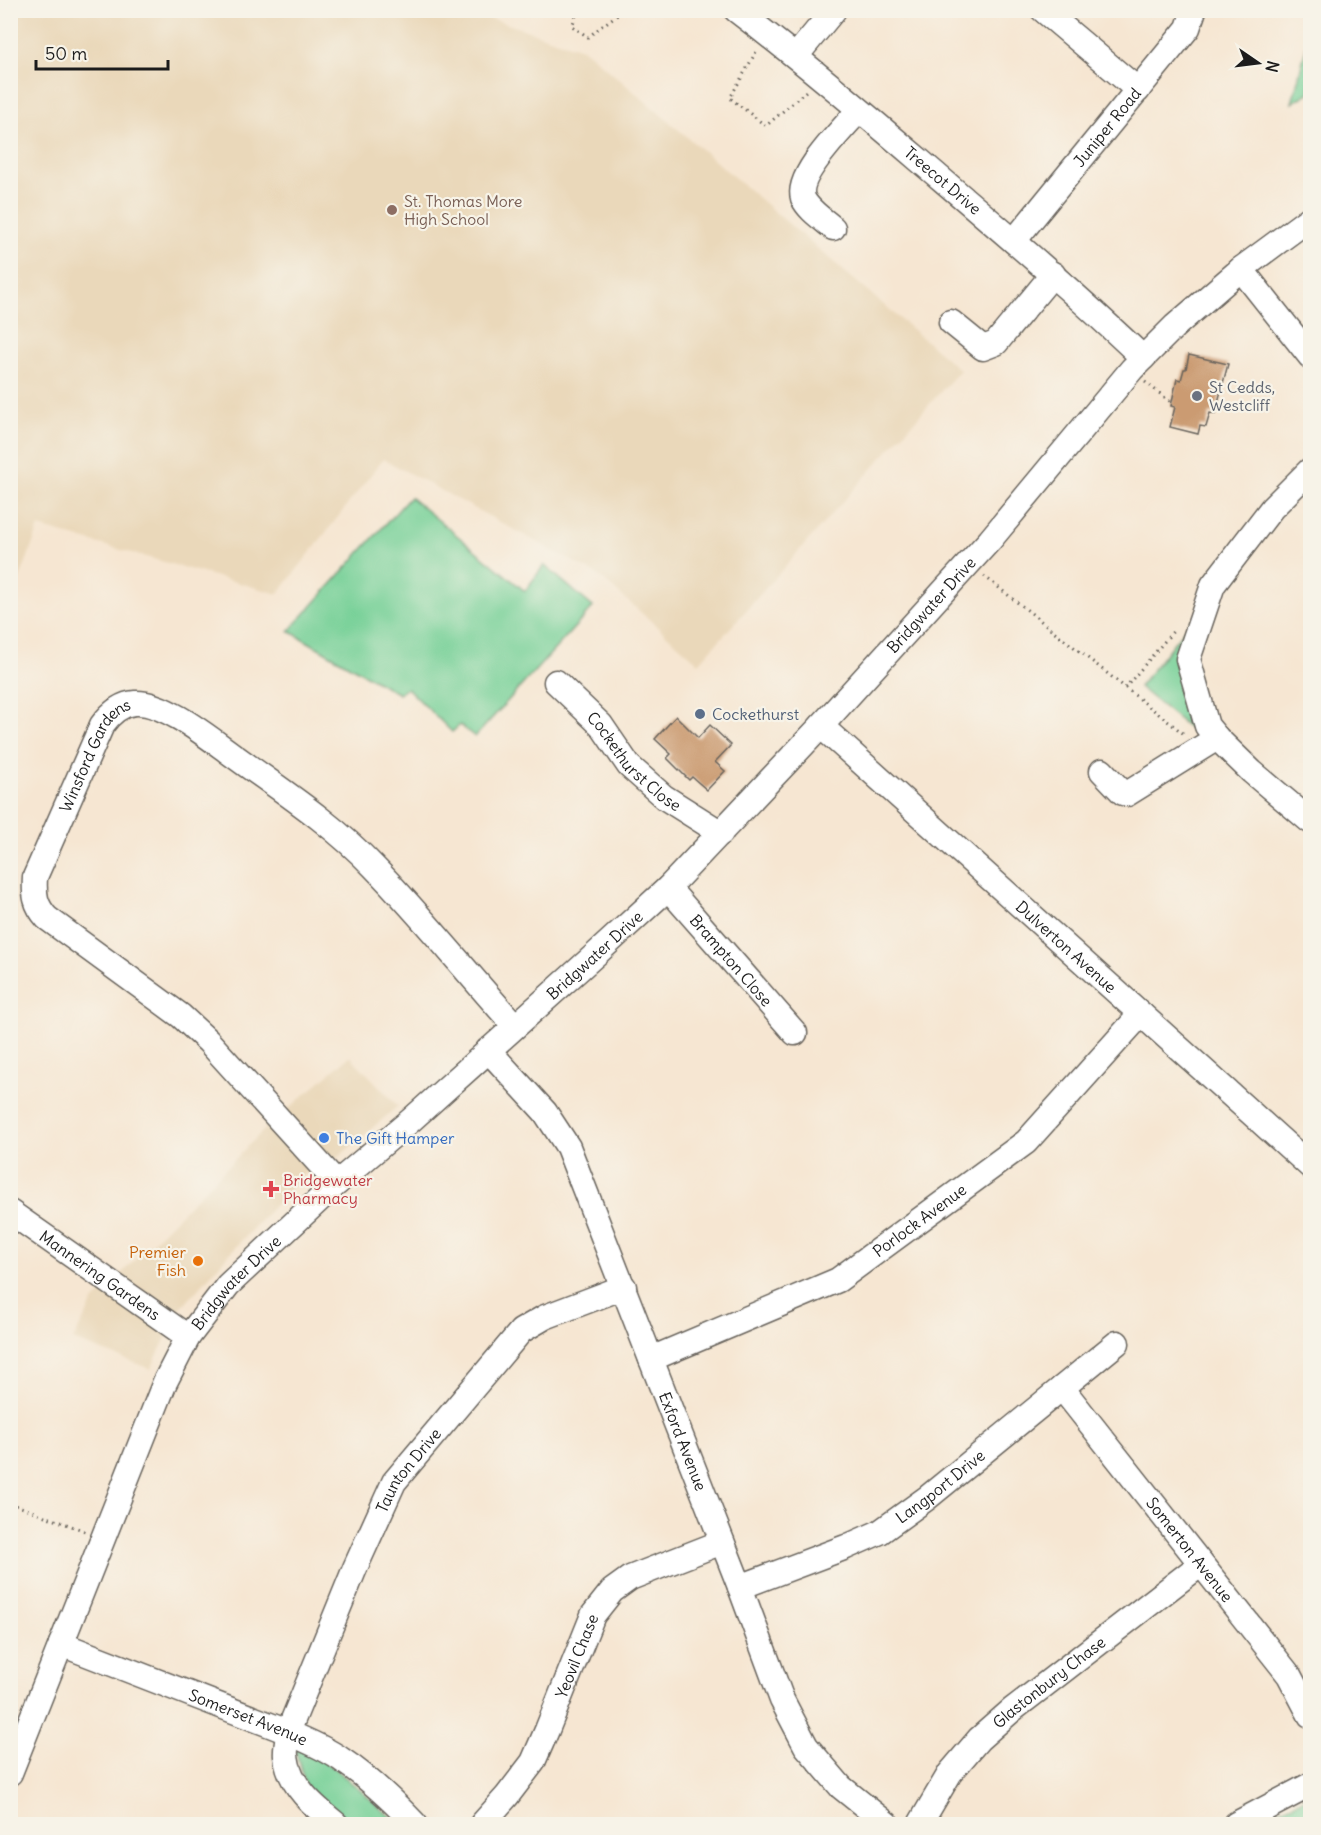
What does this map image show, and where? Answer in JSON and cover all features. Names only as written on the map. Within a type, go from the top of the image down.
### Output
[{"type":"street","name":"Treecot Drive","points":[[736,10],[796,56],[1053,274],[1137,363]]},
{"type":"street","points":[[796,56],[834,10]]},
{"type":"street","points":[[1043,10],[1138,90]]},
{"type":"street","name":"Juniper Road","points":[[1014,241],[1188,28],[1194,10]]},
{"type":"street","points":[[833,228],[804,201],[802,194],[804,181],[813,164],[859,110]]},
{"type":"street","name":"Bridgwater Drive","points":[[10,1773],[165,1382],[188,1337],[228,1285],[337,1183],[410,1121],[668,888],[821,726],[969,564],[1137,363],[1241,268],[1311,218]]},
{"type":"street","points":[[1241,268],[1311,356]]},
{"type":"street","points":[[951,322],[984,348],[996,343],[1053,274]]},
{"type":"street","points":[[1311,470],[1272,508],[1213,585],[1188,659],[1207,726],[1252,772],[1311,821]]},
{"type":"street","name":"Cockethurst Close","points":[[556,682],[601,725],[629,766],[664,796],[721,833]]},
{"type":"street","name":"Winsford Gardens","points":[[337,1183],[208,1041],[181,1016],[47,918],[38,908],[34,894],[34,878],[102,725],[111,714],[134,703],[150,705],[191,725],[327,824],[372,865],[515,1026]]},
{"type":"street","name":"Dulverton Avenue","points":[[821,726],[1311,1166]]},
{"type":"street","points":[[1102,771],[1123,793],[1127,794],[1217,738]]},
{"type":"street","name":"Brampton Close","points":[[668,888],[795,1033]]},
{"type":"street","name":"Porlock Avenue","points":[[651,1359],[838,1280],[1026,1142],[1141,1014]]},
{"type":"street","name":"Exford Avenue","points":[[488,1050],[545,1112],[568,1147],[782,1700],[806,1746],[841,1787],[887,1824]]},
{"type":"street","name":"Mannering Gardens","points":[[10,1212],[188,1337]]},
{"type":"street","name":"Taunton Drive","points":[[288,1732],[355,1568],[394,1482],[521,1332],[545,1317],[624,1287]]},
{"type":"street","name":"Langport Drive","points":[[740,1587],[880,1532],[927,1498],[1117,1343]]},
{"type":"street","name":"Somerton Avenue","points":[[1062,1388],[1289,1675],[1311,1715]]},
{"type":"street","name":"Yeovil Chase","points":[[482,1824],[507,1796],[532,1762],[593,1615],[612,1591],[630,1578],[722,1542]]},
{"type":"street","name":"Glastonbury Chase","points":[[920,1824],[950,1773],[980,1739],[1012,1710],[1201,1564]]},
{"type":"street","name":"Somerset Avenue","points":[[61,1644],[288,1732],[342,1759],[393,1801],[415,1824]]},
{"type":"street","points":[[288,1732],[286,1756],[291,1777],[305,1796],[336,1824]]},
{"type":"street","points":[[1236,1824],[1311,1785]]},
{"type":"path","points":[[578,10],[572,26],[588,37],[624,10]]},
{"type":"path","points":[[767,33],[730,98],[766,126],[821,77]]},
{"type":"path","points":[[1137,363],[1147,384],[1172,403]]},
{"type":"path","points":[[969,564],[1188,737]]},
{"type":"path","points":[[1125,687],[1176,628]]},
{"type":"path","points":[[10,1503],[103,1537]]},
{"type":"shaded area","name":"St. Thomas More High School","points":[[11,10],[469,11],[585,50],[960,370],[699,663],[598,575],[383,459],[278,594],[39,527],[13,597],[11,597]]},
{"type":"shaded area","points":[[350,1056],[398,1106],[336,1159],[303,1175],[178,1312],[151,1369],[73,1340],[93,1302],[267,1127]]},
{"type":"green space","points":[[1310,33],[1310,92],[1292,103]]},
{"type":"green space","points":[[410,497],[525,591],[544,565],[593,607],[475,737],[460,725],[452,732],[407,688],[399,694],[289,631]]},
{"type":"green space","points":[[1192,620],[1193,710],[1199,736],[1139,687]]},
{"type":"green space","points":[[303,1747],[338,1771],[399,1824],[344,1824],[307,1790],[295,1749]]},
{"type":"green space","points":[[1310,1797],[1310,1824],[1242,1824]]},
{"type":"building","name":"St Cedds, Westcliff","points":[[1189,355],[1228,364],[1215,414],[1210,413],[1206,427],[1200,426],[1198,434],[1170,427],[1175,407],[1171,406],[1177,379],[1181,380]]},
{"type":"building","points":[[676,716],[698,738],[710,725],[731,745],[715,762],[725,771],[707,790],[692,777],[689,780],[667,758],[671,754],[655,739]]},
{"type":"place","name":"St. Thomas More High School","points":[[392,210]]},
{"type":"place","name":"St Cedds, Westcliff","points":[[1197,396]]},
{"type":"place","name":"Cockethurst","points":[[700,714]]},
{"type":"place","name":"The Gift Hamper","points":[[324,1138]]},
{"type":"place","name":"Bridgewater Pharmacy","points":[[271,1189]]},
{"type":"place","name":"Premier Fish","points":[[198,1261]]}]
